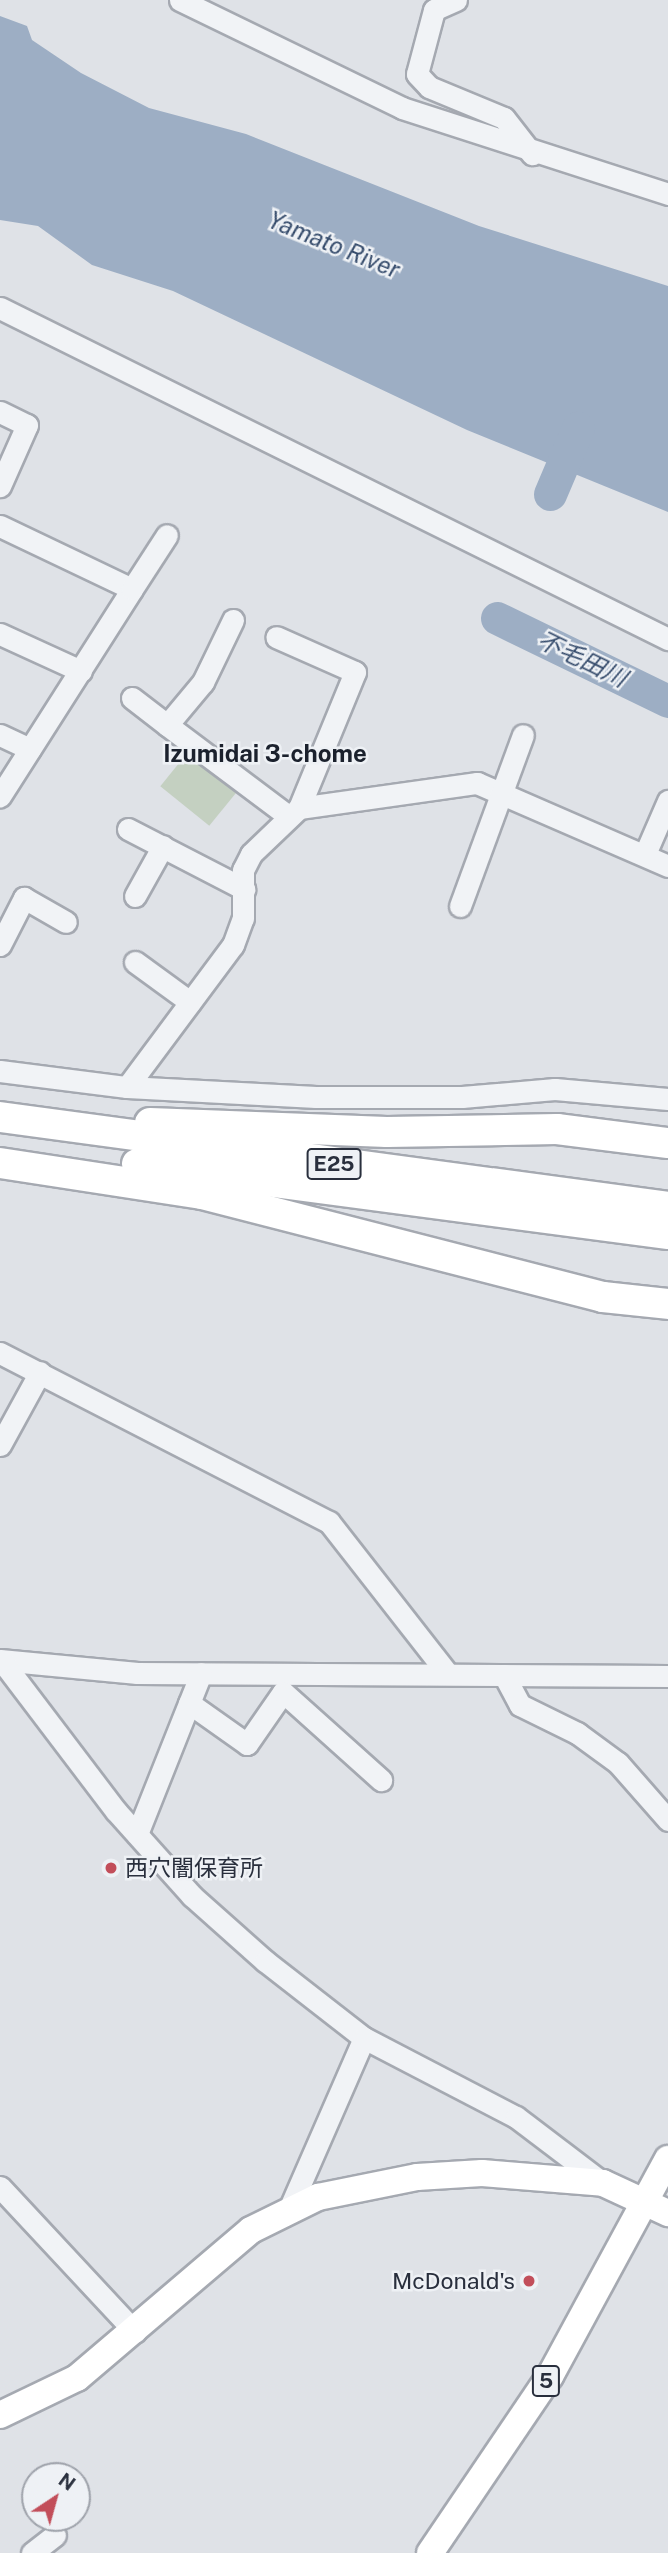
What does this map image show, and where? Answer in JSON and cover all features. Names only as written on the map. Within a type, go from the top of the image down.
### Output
[{"type":"highway","points":[[0,1108],[155,1123],[387,1132],[558,1129],[668,1143]]},
{"type":"highway","name":"E25","points":[[0,1117],[668,1208]]},
{"type":"highway","name":"E25","points":[[0,1143],[668,1234]]},
{"type":"highway","points":[[0,1163],[202,1194],[603,1297],[668,1304]]},
{"type":"main road","name":"5","points":[[430,2553],[550,2376],[658,2207],[668,2159]]},
{"type":"main road","points":[[0,2415],[77,2378],[135,2332],[251,2230],[291,2206],[445,2174],[603,2183],[658,2207]]},
{"type":"street","points":[[180,0],[402,108],[532,154],[668,194]]},
{"type":"street","points":[[456,0],[434,10],[417,74],[429,87],[503,118],[532,154]]},
{"type":"street","points":[[0,308],[668,639]]},
{"type":"street","points":[[0,412],[27,425],[0,486]]},
{"type":"street","points":[[0,526],[132,589]]},
{"type":"street","points":[[0,796],[167,535]]},
{"type":"street","points":[[167,724],[203,682],[233,620]]},
{"type":"street","points":[[0,634],[81,671]]},
{"type":"street","points":[[127,1087],[233,945],[243,918],[244,889],[251,854],[293,812],[355,672],[276,637]]},
{"type":"street","points":[[132,698],[293,812],[477,783],[668,866]]},
{"type":"street","points":[[0,735],[30,749]]},
{"type":"street","points":[[460,906],[523,735]]},
{"type":"street","points":[[645,854],[668,801]]},
{"type":"street","points":[[128,829],[244,889]]},
{"type":"street","points":[[135,896],[163,846]]},
{"type":"street","points":[[0,945],[24,898],[66,922]]},
{"type":"street","points":[[135,962],[190,1002]]},
{"type":"street","points":[[0,1071],[127,1087],[389,1099],[555,1089],[668,1099]]},
{"type":"street","points":[[0,1353],[40,1371],[329,1522],[447,1673]]},
{"type":"street","points":[[0,1445],[40,1371]]},
{"type":"street","points":[[1,1661],[201,1673],[668,1675]]},
{"type":"street","points":[[1,1661],[137,1834],[191,1896],[364,2038],[516,2117],[603,2183]]},
{"type":"street","points":[[137,1834],[201,1673]]},
{"type":"street","points":[[504,1675],[520,1705],[618,1763],[668,1820]]},
{"type":"street","points":[[189,1703],[247,1744],[283,1692],[381,1780]]},
{"type":"street","points":[[291,2206],[364,2038]]},
{"type":"street","points":[[0,2187],[135,2332]]},
{"type":"street","points":[[32,2553],[55,2535]]},
{"type":"green space","points":[[188,752],[237,792],[209,826],[160,786]]},
{"type":"water","name":"Yamato River","points":[[0,16],[27,26],[32,40],[81,73],[149,108],[246,134],[479,226],[668,286],[668,512],[467,430],[173,291],[92,265],[38,226],[0,220]]},
{"type":"waterway","name":"不毛田川","points":[[550,494],[578,428]]},
{"type":"waterway","name":"不毛田川","points":[[497,618],[668,701]]},
{"type":"place","name":"西穴闇保育所","points":[[111,1868]]},
{"type":"place","name":"McDonald's","points":[[529,2281]]},
{"type":"district","name":"Izumidai 3-chome","points":[[265,754]]}]
